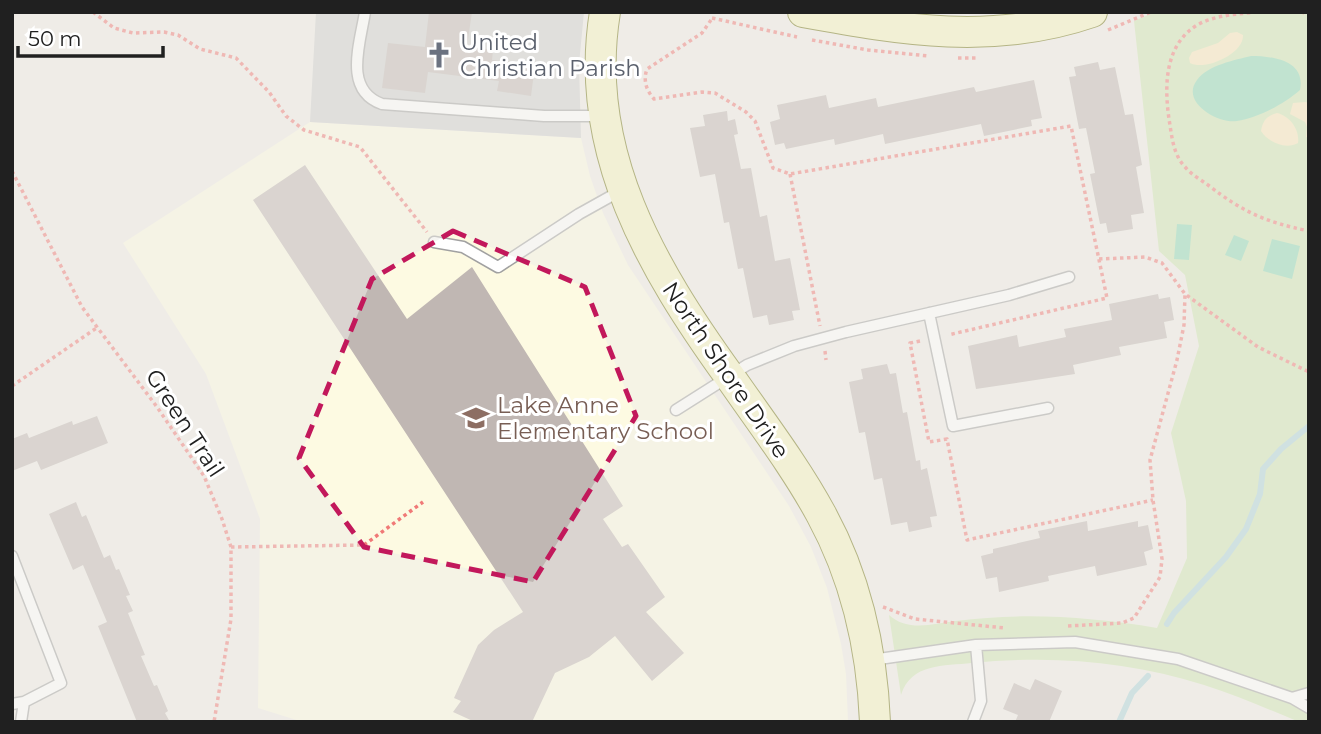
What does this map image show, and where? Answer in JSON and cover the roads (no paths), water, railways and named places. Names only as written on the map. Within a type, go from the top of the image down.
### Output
[{"type":"street","name":"North Shore Drive","points":[[604,12],[601,63],[604,116],[622,190],[656,266],[821,513],[841,555],[857,599],[870,661],[875,722]]},
{"type":"street","points":[[803,12],[907,30],[1035,26],[1092,12]]},
{"type":"lane","points":[[365,12],[357,69],[358,83],[372,100],[382,104],[544,116],[604,116]]},
{"type":"lane","points":[[434,242],[463,247],[498,267],[579,214],[622,190]]},
{"type":"lane","points":[[676,410],[729,376],[771,354],[822,338],[1009,295],[1069,276]]},
{"type":"lane","points":[[929,313],[953,426],[1048,408]]},
{"type":"lane","points":[[12,556],[61,684],[18,703],[21,722]]},
{"type":"lane","points":[[870,661],[976,645],[1075,642],[1178,659],[1292,698],[1309,709]]},
{"type":"lane","points":[[973,722],[981,701],[976,645]]},
{"type":"lane","points":[[1292,698],[1309,693]]},
{"type":"waterway","points":[[1167,624],[1226,557],[1246,529],[1260,494],[1263,469],[1281,449],[1309,426]]},
{"type":"waterway","points":[[1119,722],[1132,693],[1148,676]]},
{"type":"place","name":"United Christian Parish","points":[[439,55]]},
{"type":"place","name":"Lake Anne Elementary School","points":[[476,418]]}]
